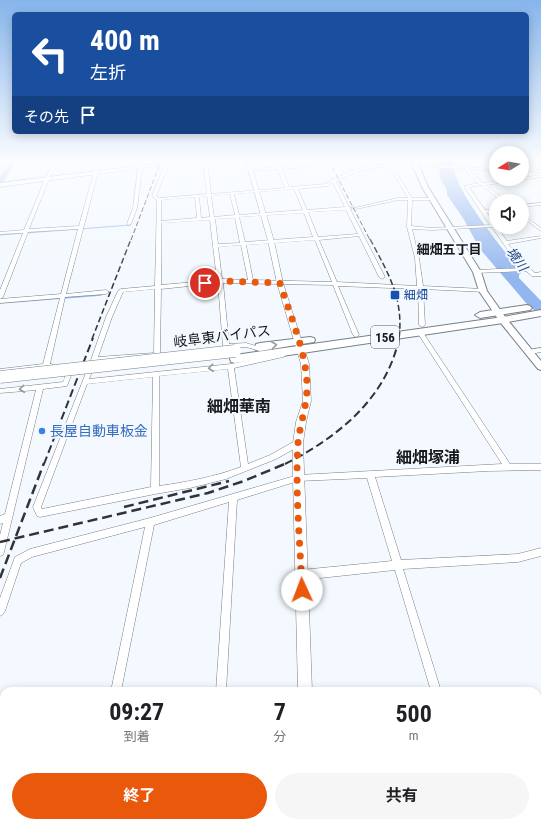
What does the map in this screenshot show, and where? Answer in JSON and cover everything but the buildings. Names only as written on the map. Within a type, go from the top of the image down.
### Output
[{"type":"highway","name":"岐阜東バイパス","points":[[0,377],[296,348],[534,312],[541,306]]},
{"type":"highway","name":"岐阜東バイパス","points":[[0,384],[232,355],[257,348],[296,348],[356,335],[421,328]]},
{"type":"main road","points":[[432,200],[448,228],[477,272],[483,291],[541,367]]},
{"type":"street","points":[[0,297],[39,200]]},
{"type":"street","points":[[46,366],[88,200]]},
{"type":"street","points":[[129,224],[135,200]]},
{"type":"street","points":[[157,354],[159,200]]},
{"type":"street","points":[[196,200],[198,219]]},
{"type":"street","points":[[210,200],[220,281],[232,355],[245,469]]},
{"type":"street","points":[[233,200],[251,282]]},
{"type":"street","points":[[259,200],[271,241],[296,348],[305,364],[307,384],[307,401],[301,422],[298,443],[305,687]]},
{"type":"street","points":[[300,200],[334,285],[356,335]]},
{"type":"street","points":[[343,200],[382,277]]},
{"type":"street","points":[[356,208],[395,200]]},
{"type":"street","points":[[410,200],[409,226],[416,251],[421,287],[421,328],[508,467]]},
{"type":"street","points":[[475,200],[489,220]]},
{"type":"street","points":[[529,205],[541,204]]},
{"type":"street","points":[[159,222],[348,208]]},
{"type":"street","points":[[484,212],[489,211]]},
{"type":"street","points":[[529,221],[541,230]]},
{"type":"street","points":[[409,226],[432,229],[489,226]]},
{"type":"street","points":[[0,233],[81,227]]},
{"type":"street","points":[[500,234],[526,269],[534,275],[541,274]]},
{"type":"street","points":[[215,246],[360,235]]},
{"type":"street","points":[[506,242],[541,237]]},
{"type":"street","points":[[477,272],[526,269]]},
{"type":"street","points":[[298,443],[273,457],[226,476],[197,483],[40,513],[36,507],[86,382],[109,317],[121,291],[220,281],[421,287],[483,291]]},
{"type":"street","points":[[0,301],[106,292]]},
{"type":"street","points":[[530,352],[541,350]]},
{"type":"street","points":[[94,360],[157,354],[232,355]]},
{"type":"street","points":[[86,382],[156,374],[232,355]]},
{"type":"street","points":[[0,371],[72,364],[65,384],[0,391]]},
{"type":"street","points":[[155,490],[156,374]]},
{"type":"street","points":[[0,552],[4,518],[40,387]]},
{"type":"street","points":[[0,611],[18,560],[30,553],[150,522],[298,478],[508,467],[541,467]]},
{"type":"street","points":[[370,474],[435,687]]},
{"type":"street","points":[[221,687],[233,497]]},
{"type":"street","points":[[117,687],[150,522]]},
{"type":"street","points":[[301,575],[398,565],[518,558],[541,552]]},
{"type":"water","points":[[450,200],[467,200],[489,231],[489,234],[491,234],[522,272],[519,275],[519,278],[541,301],[541,316],[526,303],[480,249],[463,218]]},
{"type":"waterway","points":[[0,235],[131,225]]},
{"type":"waterway","points":[[0,303],[101,295]]},
{"type":"tunnel","points":[[350,208],[356,208]]},
{"type":"railway","points":[[131,240],[146,200]]},
{"type":"railway","points":[[349,200],[370,240]]},
{"type":"railway","points":[[92,339],[131,239]]},
{"type":"railway","points":[[370,239],[383,263],[397,298],[400,324],[399,339]]},
{"type":"railway","points":[[44,464],[93,338]]},
{"type":"railway","points":[[287,463],[323,442],[341,429],[357,414],[383,379],[393,360],[399,338]]},
{"type":"railway","points":[[15,538],[44,463]]},
{"type":"railway","points":[[15,538],[208,493],[244,481],[287,463]]},
{"type":"railway","points":[[124,507],[229,481]]},
{"type":"railway","points":[[0,542],[15,538]]},
{"type":"railway","points":[[0,578],[15,538]]},
{"type":"place","name":"細畑","points":[[395,295]]},
{"type":"place","name":"長屋自動車板金","points":[[42,431]]},
{"type":"district","name":"細畑五丁目","points":[[449,249]]},
{"type":"district","name":"細畑華南","points":[[239,406]]},
{"type":"district","name":"細畑塚浦","points":[[428,457]]},
{"type":"route","points":[[205,283],[220,281],[280,283],[305,364],[307,384],[307,401],[301,422],[298,443],[302,590]]},
{"type":"water label","name":"境川","points":[[517,259]]}]
